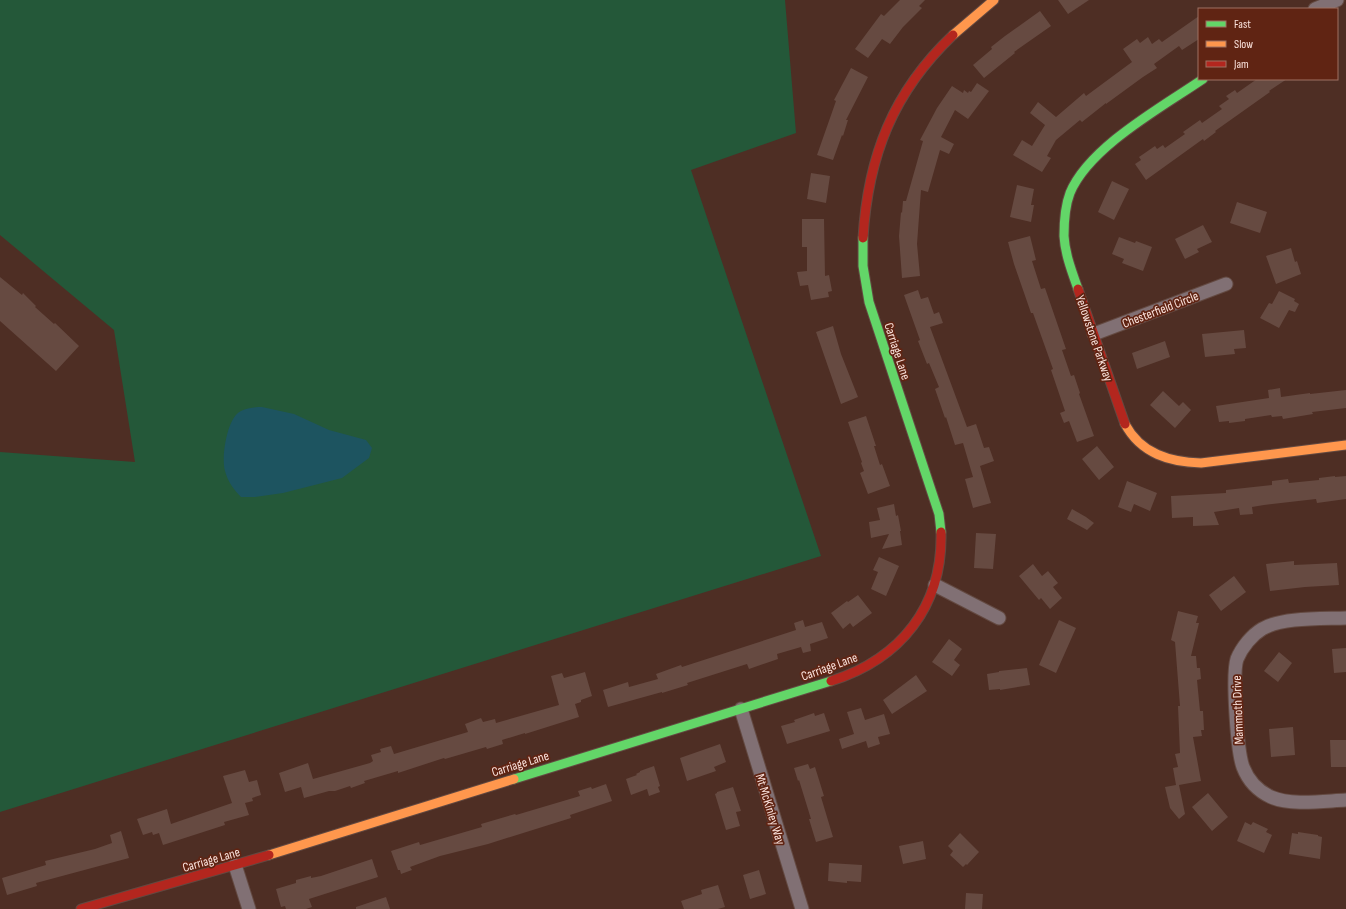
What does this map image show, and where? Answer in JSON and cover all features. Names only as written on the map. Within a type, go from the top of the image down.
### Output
[{"type":"street","name":"Carriage Lane","points":[[81,909],[235,865],[850,675],[875,662],[907,635],[923,610],[935,585],[938,573],[941,544],[941,527],[939,514],[869,302],[863,266],[862,228],[867,194],[876,156],[886,129],[901,98],[920,70],[940,47],[994,0]]},
{"type":"street","points":[[1317,8],[1337,0]]},
{"type":"street","name":"Yellowstone Parkway","points":[[1202,80],[1110,143],[1092,160],[1080,175],[1070,193],[1066,214],[1064,241],[1073,276],[1124,423],[1134,437],[1150,450],[1164,458],[1178,462],[1201,463],[1346,445]]},
{"type":"street","name":"Chesterfield Circle","points":[[1094,334],[1226,284]]},
{"type":"street","points":[[935,585],[999,618]]},
{"type":"street","name":"Mammoth Drive","points":[[1346,618],[1297,620],[1276,623],[1263,628],[1245,645],[1237,659],[1234,674],[1239,750],[1243,766],[1250,780],[1259,790],[1282,801],[1299,802],[1346,800]]},
{"type":"street","name":"Mt McKinley Way","points":[[741,709],[802,909]]},
{"type":"street","points":[[235,865],[248,909]]},
{"type":"green space","points":[[0,0],[785,0],[796,133],[691,170],[821,556],[0,812],[0,452],[135,462],[114,330],[0,235]]},
{"type":"water","points":[[262,407],[294,414],[329,430],[366,440],[372,448],[369,458],[342,478],[283,493],[255,497],[241,497],[232,486],[225,471],[224,457],[226,438],[232,421],[236,415],[246,409]]},
{"type":"building","points":[[900,0],[925,0],[919,6],[922,8],[903,27],[890,44],[882,39],[868,58],[855,49],[881,14],[884,16]]},
{"type":"building","points":[[1058,0],[1089,0],[1068,14]]},
{"type":"building","points":[[1040,11],[1051,26],[1014,52],[1015,53],[984,78],[973,65],[992,49],[991,47]]},
{"type":"building","points":[[1198,17],[1198,40],[1182,50],[1179,46],[1154,64],[1157,68],[1106,103],[1082,122],[1080,120],[1056,140],[1047,156],[1051,158],[1042,172],[1013,155],[1022,140],[1032,146],[1045,125],[1030,113],[1038,102],[1056,117],[1084,93],[1086,96],[1132,62],[1123,49],[1137,39],[1140,43],[1148,37],[1152,44],[1159,39],[1162,42]]},
{"type":"building","points":[[851,68],[868,77],[846,120],[848,120],[843,136],[842,135],[833,160],[817,155],[836,101],[834,100]]},
{"type":"building","points":[[1256,80],[1286,80],[1215,131],[1216,132],[1204,141],[1203,139],[1146,180],[1135,164],[1141,160],[1139,157],[1155,146],[1157,149],[1163,145],[1165,148],[1185,134],[1183,132],[1200,120],[1202,123],[1222,109],[1219,106],[1229,99],[1226,96],[1235,90],[1237,93]]},
{"type":"building","points":[[977,83],[989,91],[968,119],[955,110],[941,137],[954,144],[949,154],[940,150],[928,192],[921,190],[917,244],[920,276],[902,278],[899,236],[901,212],[902,213],[903,201],[906,201],[923,141],[920,140],[937,108],[952,86],[963,93],[964,90],[968,93],[969,91],[971,92]]},
{"type":"building","points":[[811,173],[830,176],[826,203],[807,199]]},
{"type":"building","points":[[1112,181],[1129,189],[1114,220],[1098,212]]},
{"type":"building","points":[[1017,185],[1034,189],[1031,205],[1034,205],[1031,222],[1010,217]]},
{"type":"building","points":[[1237,202],[1267,212],[1260,233],[1230,223]]},
{"type":"building","points":[[802,219],[824,219],[825,276],[829,275],[832,291],[828,292],[829,297],[811,300],[808,285],[800,286],[797,272],[807,271],[807,247],[802,247]]},
{"type":"building","points":[[1203,225],[1212,242],[1197,249],[1199,252],[1185,259],[1175,239]]},
{"type":"building","points":[[1030,236],[1036,260],[1032,261],[1041,289],[1045,288],[1066,349],[1062,350],[1071,376],[1074,375],[1094,436],[1077,442],[1069,421],[1064,423],[1060,413],[1065,411],[1051,370],[1053,369],[1033,313],[1031,313],[1008,242]]},
{"type":"building","points":[[1119,237],[1152,247],[1143,271],[1122,263],[1124,259],[1112,254]]},
{"type":"building","points":[[1291,248],[1295,262],[1297,261],[1301,274],[1276,284],[1266,256]]},
{"type":"building","points":[[0,277],[22,295],[23,293],[36,306],[35,307],[54,324],[55,323],[79,346],[56,371],[0,321]]},
{"type":"building","points":[[918,290],[921,299],[928,297],[934,314],[939,312],[943,323],[930,327],[967,427],[976,424],[984,448],[989,447],[994,461],[980,466],[991,503],[973,508],[965,479],[973,477],[963,443],[955,445],[935,389],[939,387],[929,363],[927,364],[918,341],[920,340],[904,295]]},
{"type":"building","points":[[1279,291],[1295,299],[1294,301],[1299,304],[1295,312],[1289,310],[1279,328],[1260,318],[1269,303],[1272,304]]},
{"type":"building","points":[[833,326],[841,354],[858,397],[841,404],[816,332]]},
{"type":"building","points":[[1244,330],[1246,348],[1234,349],[1235,354],[1205,357],[1202,334]]},
{"type":"building","points":[[1165,341],[1170,357],[1137,369],[1132,353]]},
{"type":"building","points":[[1280,388],[1281,397],[1346,390],[1346,408],[1312,412],[1313,414],[1283,419],[1282,416],[1272,417],[1271,415],[1245,419],[1245,421],[1229,423],[1229,421],[1219,422],[1216,406],[1269,398],[1268,390]]},
{"type":"building","points":[[1163,391],[1179,406],[1183,402],[1191,410],[1175,428],[1150,405]]},
{"type":"building","points":[[866,416],[876,446],[874,446],[880,465],[882,464],[890,486],[868,494],[860,473],[864,471],[862,462],[848,422]]},
{"type":"building","points":[[1097,446],[1114,467],[1099,480],[1082,459]]},
{"type":"building","points":[[1346,476],[1346,499],[1317,503],[1316,499],[1264,505],[1252,507],[1253,514],[1240,515],[1239,508],[1214,512],[1219,525],[1193,526],[1193,517],[1172,518],[1171,496],[1226,493],[1226,490],[1272,485],[1272,481],[1288,479],[1289,483],[1319,480],[1319,478]]},
{"type":"building","points":[[1127,481],[1157,493],[1150,511],[1134,504],[1131,512],[1118,507]]},
{"type":"building","points":[[894,504],[896,516],[898,515],[902,545],[882,549],[889,534],[871,538],[869,522],[880,520],[877,508]]},
{"type":"building","points":[[1072,509],[1094,523],[1087,530],[1067,519]]},
{"type":"building","points":[[976,533],[996,534],[993,569],[974,568]]},
{"type":"building","points":[[879,557],[899,566],[886,596],[871,589],[878,572],[873,570]]},
{"type":"building","points":[[1294,561],[1294,565],[1337,563],[1339,585],[1270,591],[1266,564]]},
{"type":"building","points":[[1033,564],[1042,576],[1048,571],[1058,583],[1053,587],[1062,598],[1050,609],[1041,598],[1039,600],[1019,576]]},
{"type":"building","points":[[1234,576],[1246,592],[1221,611],[1209,595]]},
{"type":"building","points":[[858,595],[872,613],[853,627],[850,623],[843,629],[831,613]]},
{"type":"building","points":[[1178,611],[1198,616],[1196,623],[1199,623],[1191,656],[1196,656],[1197,668],[1200,668],[1201,679],[1197,680],[1200,711],[1203,711],[1204,730],[1201,730],[1202,736],[1193,737],[1201,781],[1179,785],[1185,814],[1179,819],[1170,808],[1165,787],[1176,785],[1173,768],[1178,767],[1175,754],[1180,753],[1178,706],[1180,706],[1175,642],[1171,640]]},
{"type":"building","points":[[803,620],[805,627],[822,622],[828,638],[810,644],[811,651],[803,653],[801,647],[777,654],[778,659],[749,669],[747,664],[687,683],[688,685],[608,707],[603,690],[628,682],[629,687],[658,679],[656,674],[681,665],[682,667],[796,630],[794,623]]},
{"type":"building","points":[[1059,620],[1076,628],[1056,673],[1039,665]]},
{"type":"building","points":[[949,639],[962,649],[954,660],[960,665],[952,676],[932,662]]},
{"type":"building","points":[[1346,648],[1346,672],[1334,673],[1332,649]]},
{"type":"building","points":[[1279,652],[1292,663],[1278,682],[1264,671]]},
{"type":"building","points":[[1027,668],[1030,685],[1000,690],[989,690],[987,674]]},
{"type":"building","points":[[585,672],[592,696],[575,704],[579,717],[502,740],[503,744],[487,749],[486,747],[445,759],[444,758],[398,773],[398,771],[364,781],[365,783],[351,788],[350,786],[304,798],[301,787],[285,792],[279,773],[308,763],[313,779],[370,763],[373,761],[371,755],[381,752],[380,749],[391,746],[394,754],[468,732],[465,724],[481,718],[483,722],[495,719],[496,723],[559,705],[551,676],[562,673],[564,678]]},
{"type":"building","points":[[916,675],[927,691],[892,714],[883,700]]},
{"type":"building","points":[[861,708],[865,720],[884,714],[890,734],[878,737],[880,744],[868,748],[866,741],[842,749],[839,739],[854,734],[847,712]]},
{"type":"building","points":[[814,713],[815,716],[824,713],[830,731],[787,744],[781,726],[795,722],[794,720]]},
{"type":"building","points":[[1293,727],[1295,755],[1271,757],[1269,729]]},
{"type":"building","points":[[1330,740],[1346,740],[1346,767],[1331,767]]},
{"type":"building","points":[[720,744],[726,762],[714,767],[716,771],[687,781],[680,758]]},
{"type":"building","points":[[808,764],[810,769],[815,767],[824,796],[821,797],[833,837],[816,842],[809,819],[811,819],[794,768]]},
{"type":"building","points":[[654,766],[660,786],[658,787],[660,792],[649,796],[647,789],[631,795],[626,779],[637,775],[636,774],[640,771]]},
{"type":"building","points":[[245,770],[249,782],[257,780],[261,795],[252,798],[253,801],[245,803],[249,815],[224,822],[225,825],[163,845],[159,833],[153,835],[152,832],[143,835],[137,819],[167,809],[171,824],[232,803],[223,776]]},
{"type":"building","points":[[606,784],[612,801],[570,815],[571,818],[488,844],[440,856],[410,867],[412,870],[401,874],[391,851],[419,842],[420,845],[482,827],[481,824],[580,796],[578,791],[591,787],[592,789]]},
{"type":"building","points":[[733,787],[741,811],[736,812],[740,826],[726,830],[715,794]]},
{"type":"building","points":[[1208,793],[1228,817],[1212,831],[1192,807]]},
{"type":"building","points":[[1245,822],[1251,825],[1253,822],[1268,829],[1266,832],[1272,835],[1264,853],[1237,841]]},
{"type":"building","points":[[121,831],[129,858],[36,883],[37,886],[7,895],[2,878],[46,865],[45,861],[95,849],[112,843],[110,835]]},
{"type":"building","points":[[1298,832],[1322,837],[1320,859],[1289,854],[1292,833],[1298,834]]},
{"type":"building","points":[[960,833],[979,852],[967,865],[966,864],[963,867],[950,855],[953,851],[948,846]]},
{"type":"building","points":[[923,841],[926,859],[903,864],[899,846]]},
{"type":"building","points":[[372,859],[378,877],[309,899],[312,907],[306,909],[286,909],[285,906],[281,907],[276,889],[296,883],[296,880],[311,876],[311,878],[321,876]]},
{"type":"building","points":[[829,863],[862,865],[861,882],[847,881],[847,883],[828,881]]},
{"type":"building","points":[[759,870],[766,894],[750,899],[743,875]]},
{"type":"building","points":[[718,885],[725,907],[718,909],[684,909],[681,901],[702,894],[701,890]]},
{"type":"building","points":[[966,893],[983,894],[982,909],[965,909]]},
{"type":"building","points":[[386,897],[390,909],[356,909],[356,907]]},
{"type":"traffic: fast","points":[[1078,289],[1067,256],[1064,231],[1068,198],[1079,176],[1093,160],[1128,129],[1201,80]]},
{"type":"traffic: fast","points":[[863,238],[863,266],[869,302],[939,514],[941,532]]},
{"type":"traffic: fast","points":[[514,779],[831,681]]},
{"type":"traffic: slow","points":[[953,35],[994,0]]},
{"type":"traffic: slow","points":[[1125,424],[1139,443],[1157,454],[1178,461],[1201,463],[1346,445]]},
{"type":"traffic: slow","points":[[269,855],[514,779]]},
{"type":"traffic: jam","points":[[863,238],[871,180],[887,127],[899,103],[914,79],[953,35]]},
{"type":"traffic: jam","points":[[1078,289],[1125,424]]},
{"type":"traffic: jam","points":[[831,681],[856,671],[878,659],[897,644],[913,626],[926,606],[934,583],[940,559],[941,532]]},
{"type":"traffic: jam","points":[[81,909],[269,855]]}]
